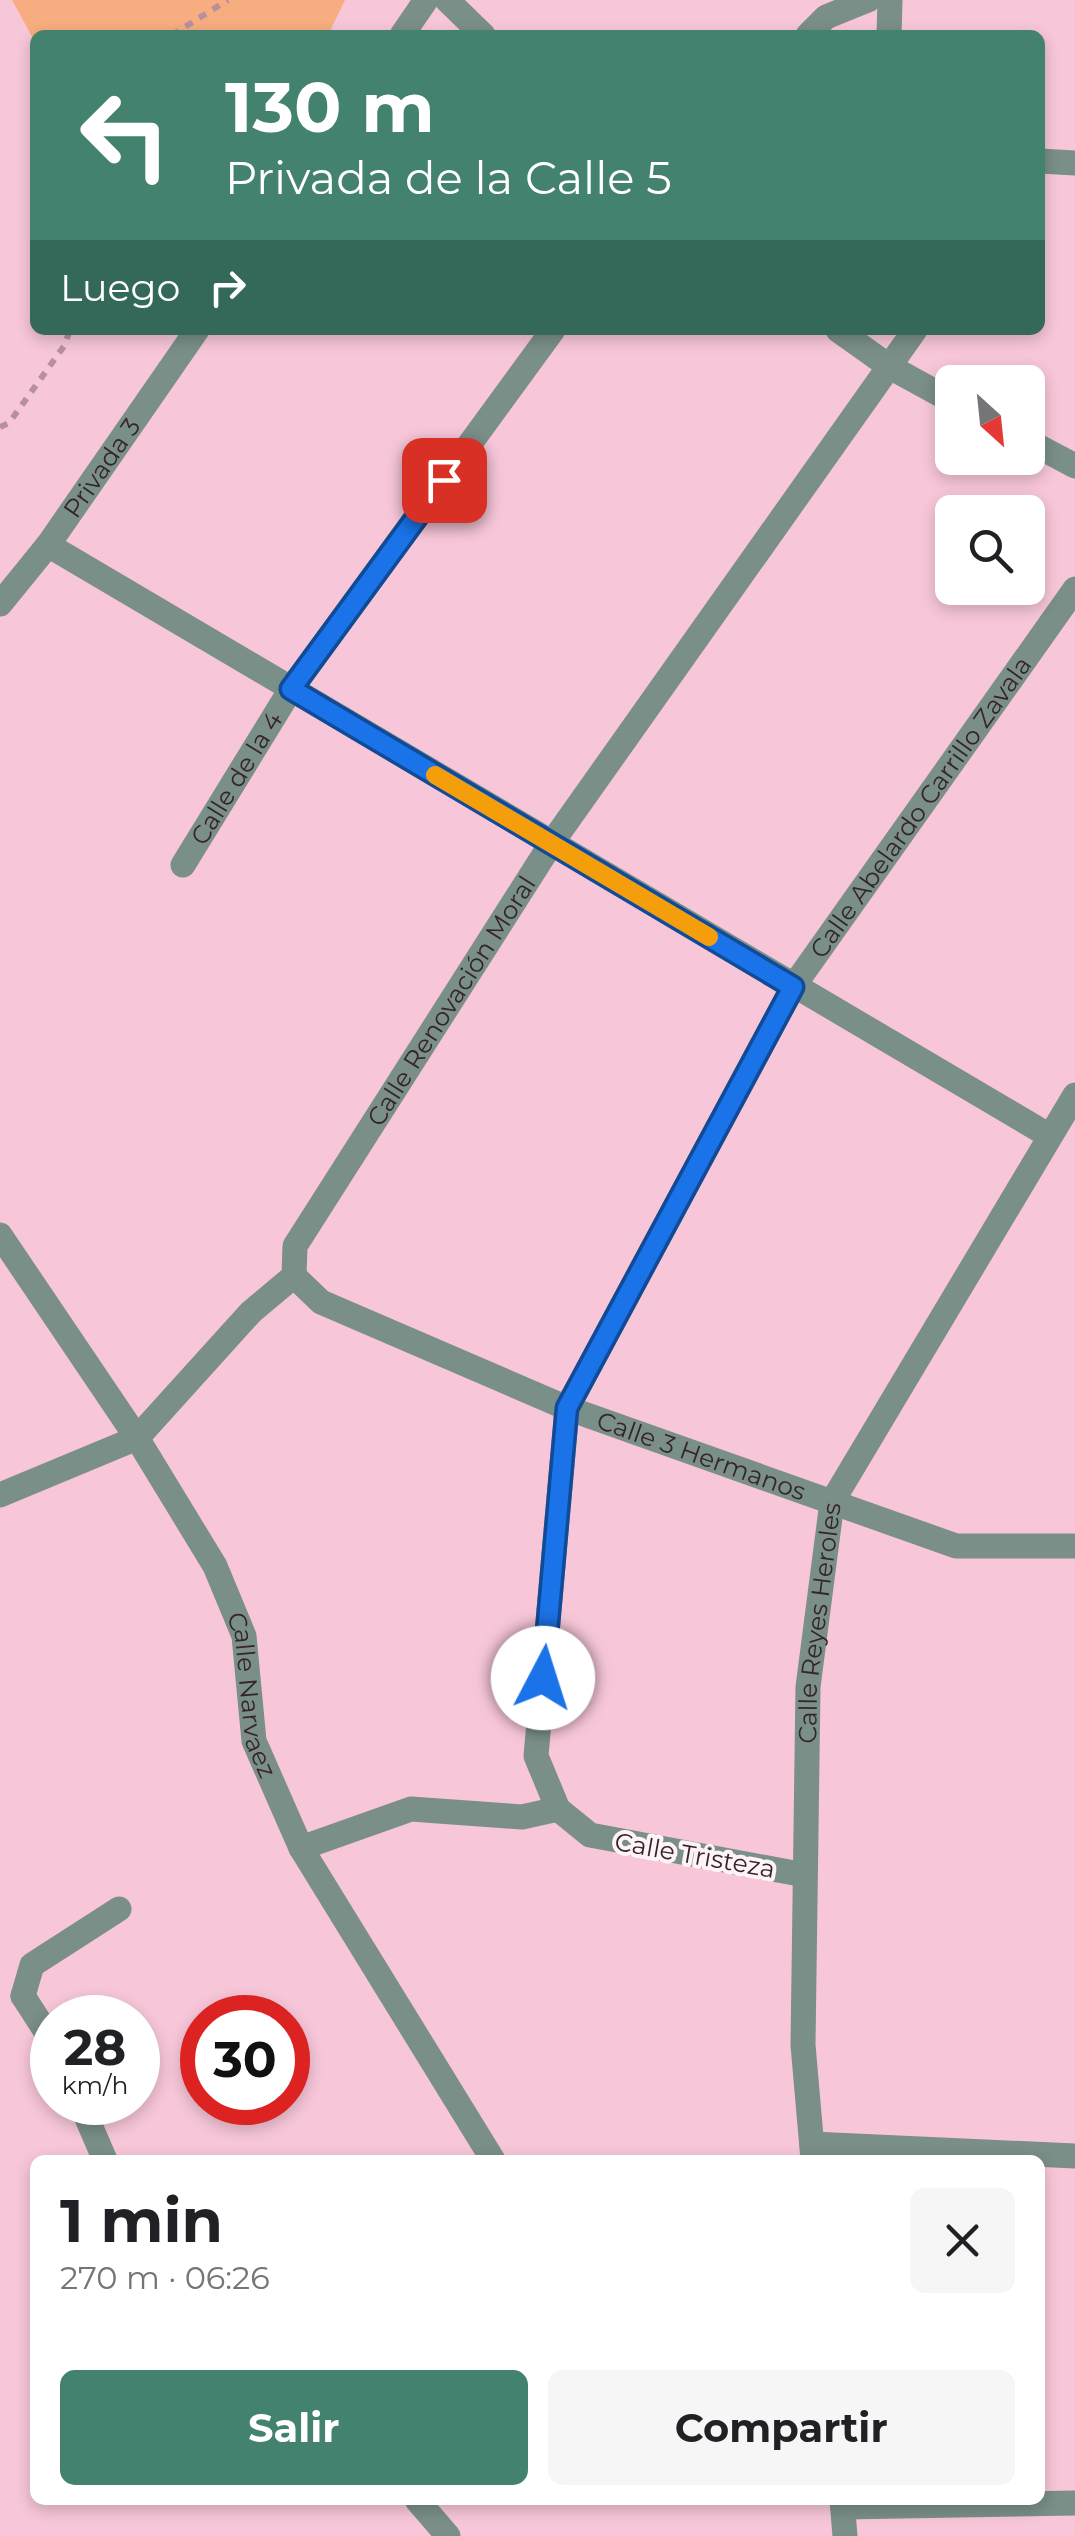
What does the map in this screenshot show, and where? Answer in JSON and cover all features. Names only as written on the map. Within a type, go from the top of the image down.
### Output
[{"type":"street","points":[[405,30],[426,0]]},
{"type":"street","points":[[446,0],[478,30]]},
{"type":"street","points":[[813,30],[826,17],[868,0]]},
{"type":"street","points":[[890,0],[890,30]]},
{"type":"street","points":[[1045,161],[1075,163]]},
{"type":"street","name":"Privada 3","points":[[0,604],[48,545],[194,335]]},
{"type":"street","name":"Calle de la 4","points":[[183,865],[291,689],[548,335]]},
{"type":"street","points":[[845,335],[890,368],[935,392]]},
{"type":"street","name":"Calle Renovación Moral","points":[[294,1276],[296,1246],[551,844],[912,335]]},
{"type":"street","points":[[1045,450],[1075,466]]},
{"type":"street","points":[[48,545],[1048,1135]]},
{"type":"street","name":"Calle Abelardo Carrillo Zavala","points":[[558,1809],[536,1756],[567,1408],[793,987],[1075,589]]},
{"type":"street","name":"Calle Reyes Heroles","points":[[812,2152],[803,2045],[808,1687],[832,1502],[1048,1135],[1075,1096]]},
{"type":"street","name":"Calle Narvaez","points":[[0,1234],[137,1438],[215,1566],[244,1636],[254,1742],[301,1848],[490,2155]]},
{"type":"street","points":[[0,1495],[137,1438],[251,1312],[294,1276]]},
{"type":"street","name":"Calle 3 Hermanos","points":[[294,1276],[321,1302],[567,1408],[956,1546],[1075,1546]]},
{"type":"street","points":[[301,1848],[411,1809],[522,1818],[558,1809]]},
{"type":"street","name":"Calle Tristeza","points":[[558,1809],[590,1836],[805,1875]]},
{"type":"street","points":[[30,2016],[11,1995],[32,1965],[118,1908]]},
{"type":"street","points":[[90,2125],[103,2155]]},
{"type":"street","points":[[812,2152],[1009,2155]]},
{"type":"street","points":[[1045,2156],[1075,2156]]},
{"type":"street","points":[[1045,2503],[1075,2503]]},
{"type":"street","points":[[422,2505],[448,2536]]},
{"type":"street","points":[[843,2505],[846,2536]]},
{"type":"path","points":[[180,30],[228,0]]},
{"type":"path","points":[[0,428],[9,423],[68,335]]},
{"type":"shaded area","points":[[12,0],[345,0],[330,30],[30,33]]},
{"type":"slow traffic","points":[[435,775],[709,937]]},
{"type":"route","points":[[444,480],[291,689],[793,987],[567,1408],[543,1678]]}]
